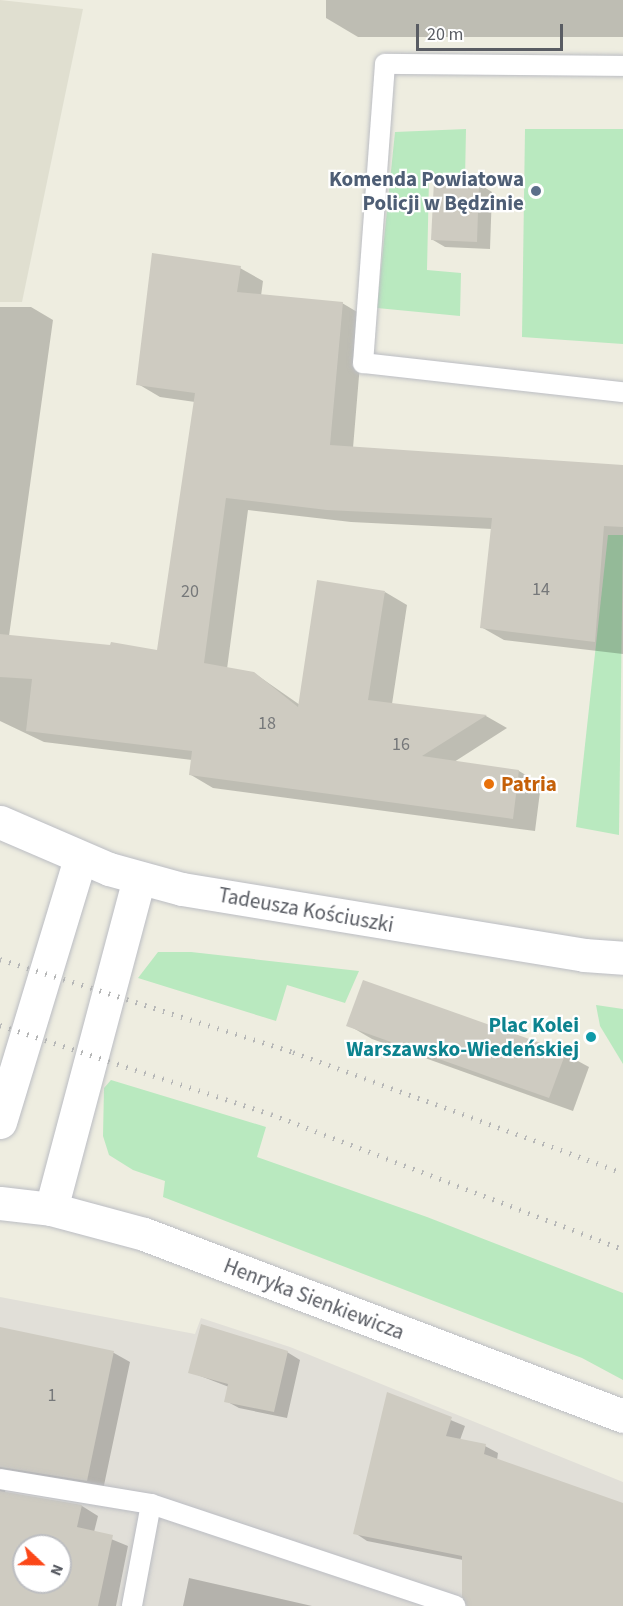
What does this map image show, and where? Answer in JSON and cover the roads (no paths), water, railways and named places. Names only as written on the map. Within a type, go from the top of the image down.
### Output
[{"type":"street","name":"Tadeusza Kościuszki","points":[[0,822],[80,858],[139,879],[281,907],[584,955],[623,958]]},
{"type":"street","points":[[0,1122],[80,858]]},
{"type":"street","points":[[51,1209],[139,879]]},
{"type":"street","name":"Henryka Sienkiewicza","points":[[0,1203],[51,1209],[144,1234],[623,1416]]},
{"type":"lane","points":[[623,66],[385,64],[363,363],[623,392]]},
{"type":"lane","points":[[0,1479],[152,1504],[455,1606]]},
{"type":"lane","points":[[132,1606],[152,1504]]},
{"type":"railway","points":[[0,959],[293,1052],[623,1173]]},
{"type":"railway","points":[[0,1025],[271,1114],[623,1249]]},
{"type":"place","name":"Komenda Powiatowa Policji w Będzinie","points":[[536,191]]},
{"type":"place","name":"Patria","points":[[489,784]]},
{"type":"place","name":"Plac Kolei Warszawsko-Wiedeńskiej","points":[[591,1037]]}]
